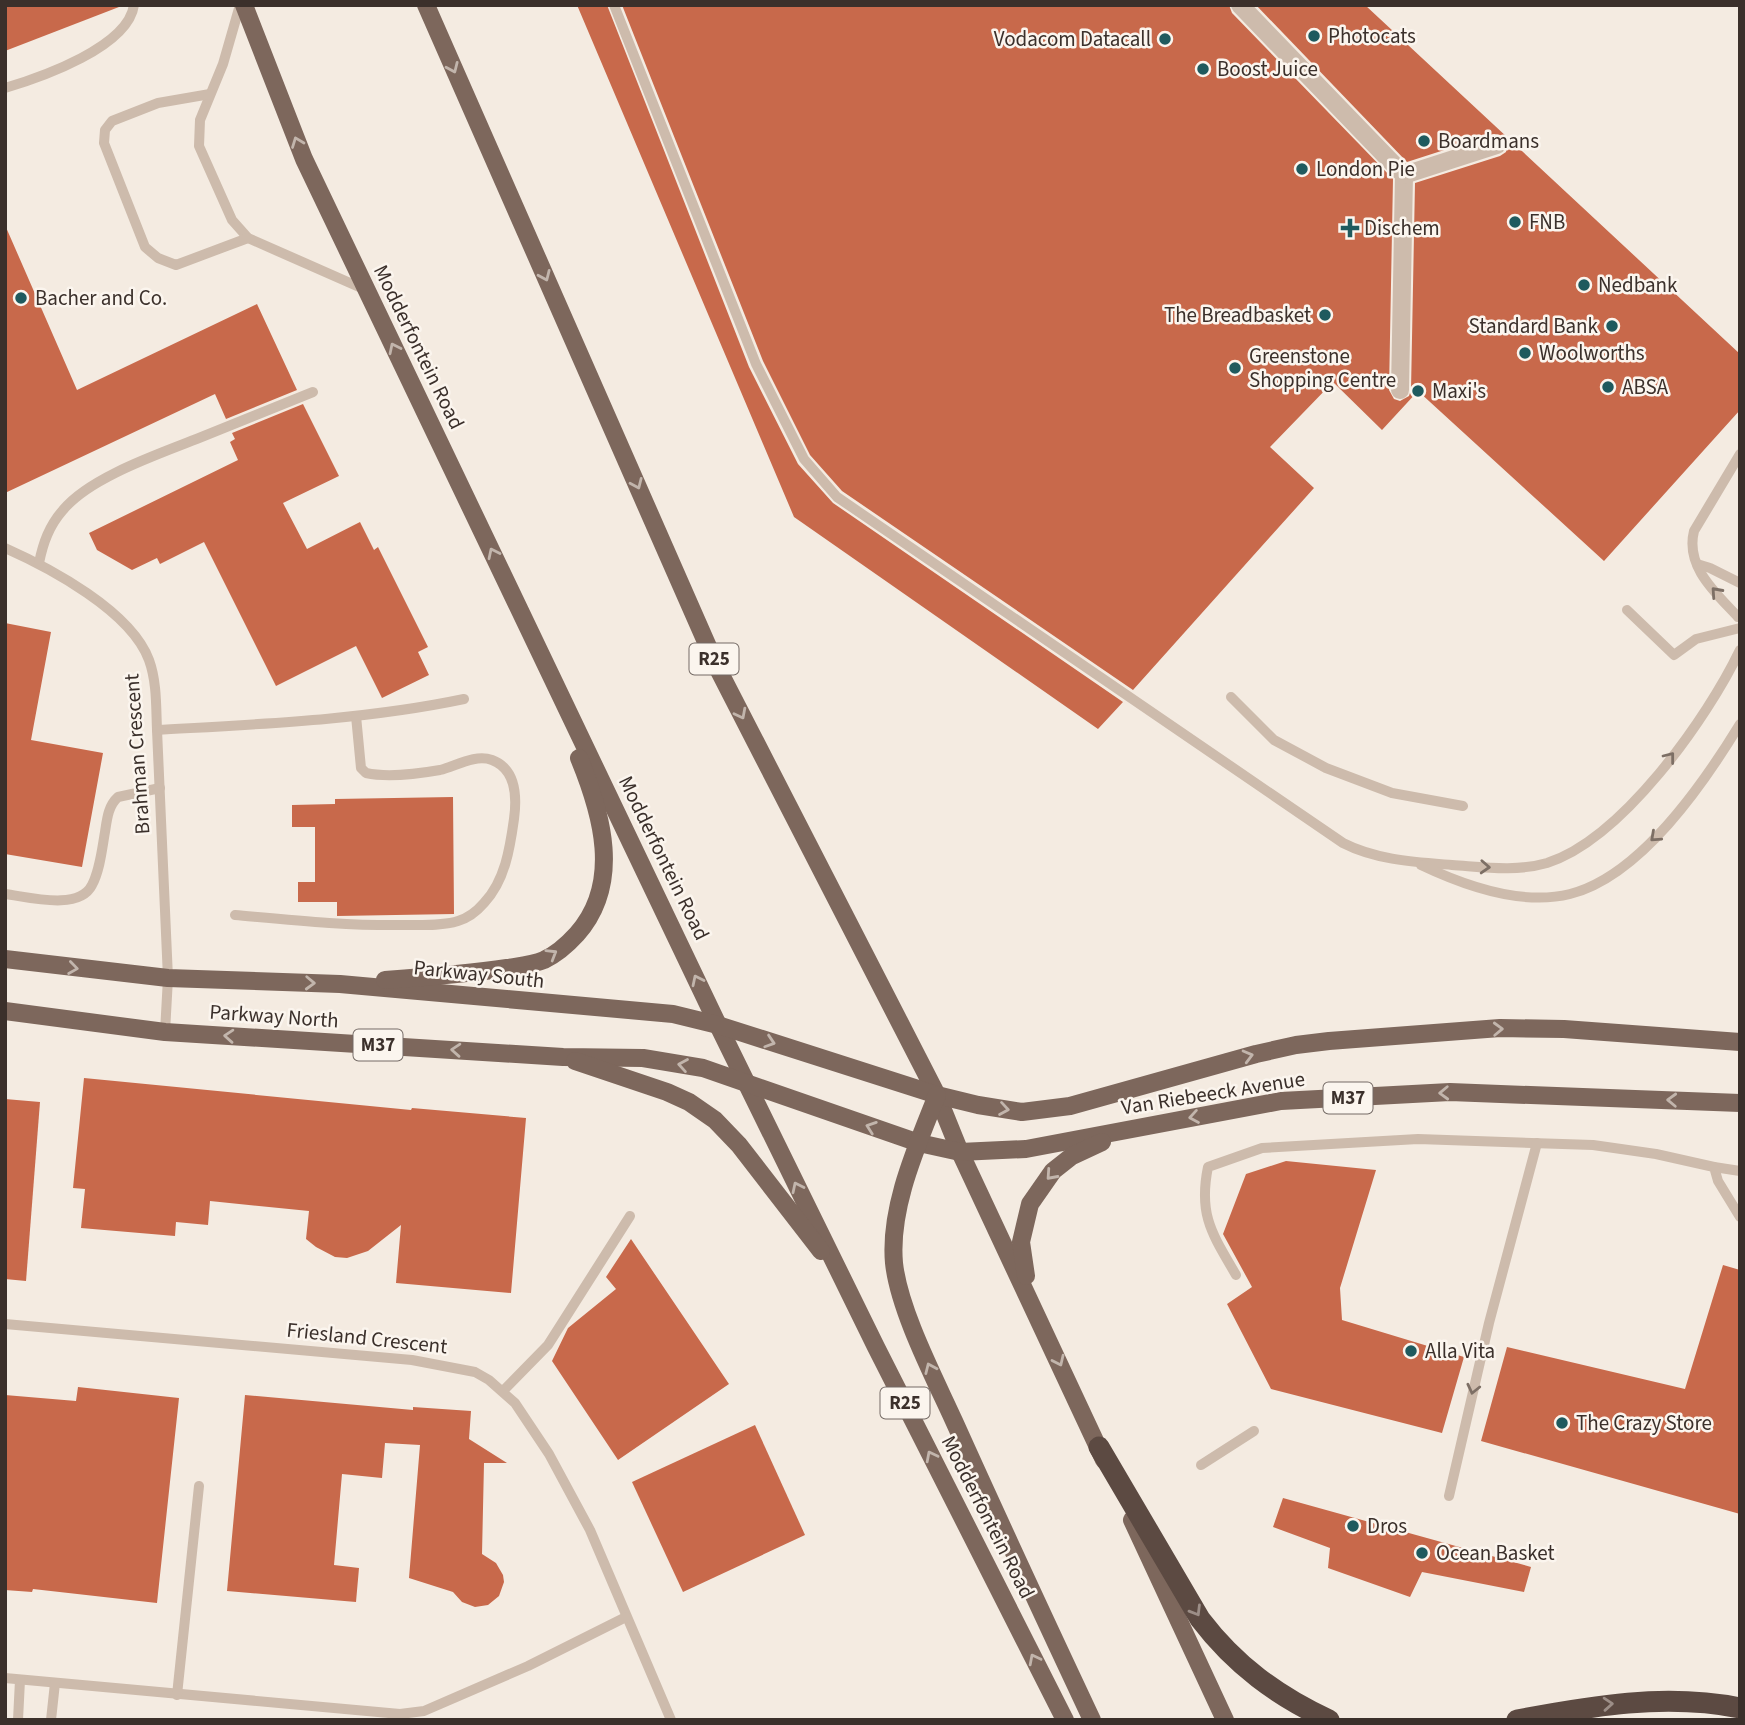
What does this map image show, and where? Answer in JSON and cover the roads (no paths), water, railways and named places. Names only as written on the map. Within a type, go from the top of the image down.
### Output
[{"type":"highway","points":[[1098,1447],[1200,1619],[1218,1642],[1270,1688],[1329,1720]]},
{"type":"highway","points":[[1517,1720],[1591,1706],[1672,1700],[1740,1708]]},
{"type":"main road","name":"Modderfontein Road","points":[[242,5],[304,159],[511,592],[843,1279],[1065,1720]]},
{"type":"main road","name":"R25","points":[[426,5],[717,667],[937,1095],[960,1153],[1225,1720]]},
{"type":"main road","points":[[340,984],[470,973],[542,960],[570,942],[596,902],[604,865],[604,839],[599,814],[586,775],[511,592]]},
{"type":"main road","name":"Parkway South","points":[[5,959],[168,978],[340,984],[673,1014],[719,1025],[937,1095]]},
{"type":"main road","name":"Parkway North","points":[[5,1011],[165,1032],[563,1057],[643,1058],[703,1068],[748,1085]]},
{"type":"main road","name":"Van Riebeeck Avenue","points":[[937,1095],[1021,1112],[1049,1109],[1296,1045],[1430,1032],[1500,1028],[1564,1029],[1740,1042]]},
{"type":"main road","points":[[563,1057],[667,1092],[689,1102],[715,1120],[739,1145],[843,1279]]},
{"type":"main road","name":"Van Riebeeck Avenue","points":[[748,1085],[919,1143],[960,1153],[1026,1149],[1281,1101],[1450,1092],[1740,1103]]},
{"type":"main road","points":[[937,1095],[900,1202],[894,1261],[898,1287],[923,1353],[1092,1720]]},
{"type":"main road","points":[[1030,1299],[1021,1242],[1030,1204],[1053,1171],[1072,1156],[1130,1129]]},
{"type":"street","points":[[1250,10],[1404,175],[1400,390]]},
{"type":"street","points":[[1404,175],[1497,145]]},
{"type":"lane","points":[[5,88],[23,83],[102,48],[124,29],[133,13],[134,5]]},
{"type":"lane","points":[[242,5],[223,64],[200,120],[199,145],[232,220],[247,238],[367,290]]},
{"type":"lane","points":[[614,5],[757,365],[804,459],[837,498],[1343,843],[1362,851],[1417,863],[1517,868],[1546,863],[1578,850],[1635,802],[1697,723],[1729,673],[1740,650]]},
{"type":"lane","points":[[211,94],[158,103],[112,121],[105,130],[104,143],[145,247],[158,258],[176,265],[247,238]]},
{"type":"lane","points":[[38,563],[43,541],[52,526],[64,508],[86,490],[132,465],[313,392]]},
{"type":"lane","points":[[1739,623],[1704,580],[1691,553],[1694,531],[1740,454]]},
{"type":"lane","name":"Brahman Crescent","points":[[5,548],[38,563],[89,595],[122,622],[139,642],[148,659],[152,674],[160,788],[168,978],[165,1032]]},
{"type":"lane","points":[[1697,565],[1710,568],[1740,583]]},
{"type":"lane","points":[[1739,623],[1740,606]]},
{"type":"lane","points":[[1627,611],[1674,655],[1696,639],[1739,623]]},
{"type":"lane","points":[[1231,697],[1274,740],[1326,768],[1392,793],[1463,806]]},
{"type":"lane","points":[[157,730],[356,716],[415,709],[464,699]]},
{"type":"lane","points":[[235,915],[365,926],[433,925],[458,921],[469,916],[483,905],[495,890],[503,874],[514,818],[516,793],[509,773],[500,764],[485,758],[473,759],[440,770],[389,775],[366,773],[361,768],[356,716]]},
{"type":"lane","points":[[1417,863],[1453,880],[1491,891],[1536,897],[1569,894],[1592,886],[1618,871],[1668,825],[1715,766],[1740,724]]},
{"type":"lane","points":[[5,894],[68,901],[78,898],[92,885],[106,820],[114,801],[118,797],[160,788]]},
{"type":"lane","points":[[1236,1275],[1208,1223],[1204,1192],[1208,1167],[1244,1153],[1277,1146],[1418,1139],[1537,1143],[1656,1154],[1740,1171]]},
{"type":"lane","points":[[1449,1496],[1489,1323],[1537,1143]]},
{"type":"lane","points":[[1714,1167],[1718,1181],[1740,1217]]},
{"type":"lane","points":[[503,1391],[548,1345],[630,1216]]},
{"type":"lane","name":"Friesland Crescent","points":[[5,1324],[426,1362],[475,1372],[489,1380],[515,1404],[555,1465],[590,1530],[671,1720]]},
{"type":"lane","points":[[1201,1465],[1254,1431]]},
{"type":"lane","points":[[177,1695],[199,1486]]},
{"type":"lane","points":[[5,1678],[345,1715],[400,1714],[424,1711],[528,1666],[626,1617]]},
{"type":"lane","points":[[18,1720],[20,1680]]},
{"type":"lane","points":[[51,1720],[55,1683]]},
{"type":"place","name":"Photocats","points":[[1314,36]]},
{"type":"place","name":"Vodacom Datacall","points":[[1165,39]]},
{"type":"place","name":"Boost Juice","points":[[1203,69]]},
{"type":"place","name":"Boardmans","points":[[1424,141]]},
{"type":"place","name":"London Pie","points":[[1302,169]]},
{"type":"place","name":"FNB","points":[[1515,222]]},
{"type":"place","name":"Dischem","points":[[1350,228]]},
{"type":"place","name":"Nedbank","points":[[1584,285]]},
{"type":"place","name":"Bacher and Co.","points":[[21,298]]},
{"type":"place","name":"The Breadbasket","points":[[1325,315]]},
{"type":"place","name":"Standard Bank","points":[[1612,326]]},
{"type":"place","name":"Woolworths","points":[[1525,353]]},
{"type":"place","name":"Greenstone Shopping Centre","points":[[1235,368]]},
{"type":"place","name":"ABSA","points":[[1608,387]]},
{"type":"place","name":"Maxi's","points":[[1418,391]]},
{"type":"place","name":"Alla Vita","points":[[1411,1351]]},
{"type":"place","name":"The Crazy Store","points":[[1562,1423]]},
{"type":"place","name":"Dros","points":[[1353,1526]]},
{"type":"place","name":"Ocean Basket","points":[[1422,1553]]}]
